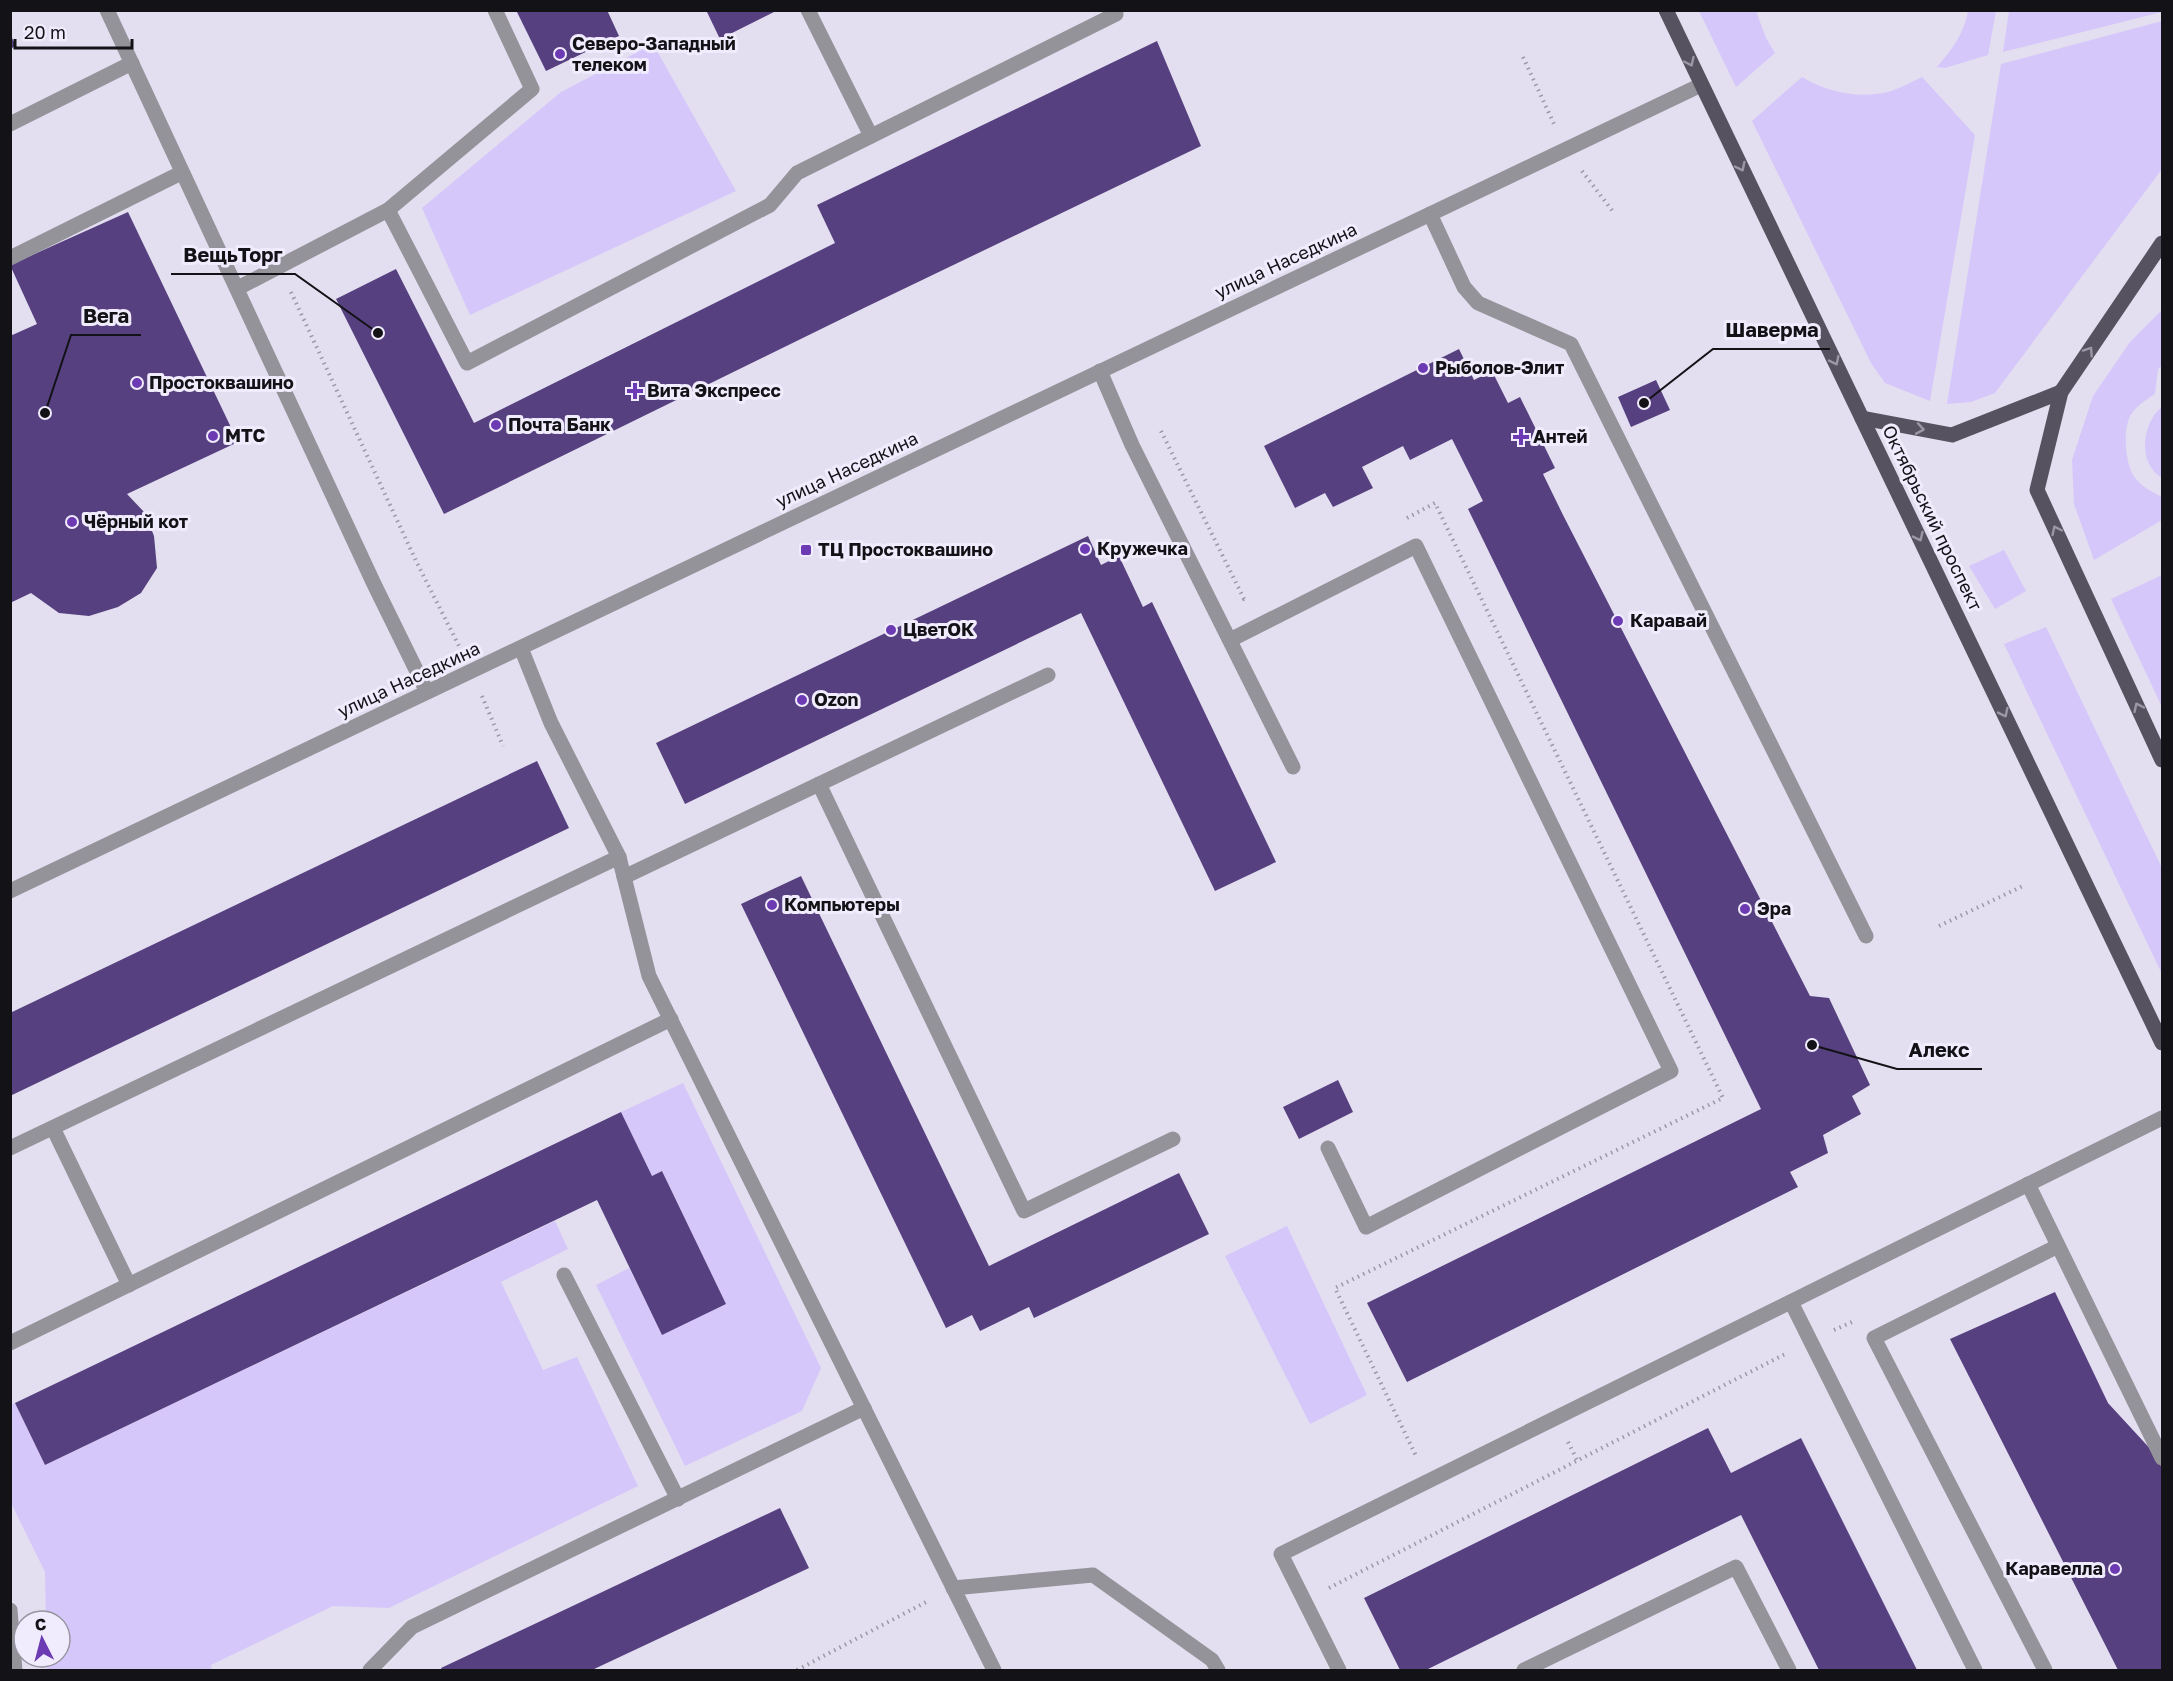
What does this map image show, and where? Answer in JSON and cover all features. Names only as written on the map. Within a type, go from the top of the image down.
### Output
[{"type":"main road","name":"Октябрьский проспект","points":[[1666,10],[2163,1043]]},
{"type":"main road","points":[[2163,243],[2061,392],[2037,490],[2163,760]]},
{"type":"main road","points":[[1862,418],[1952,435],[2061,392]]},
{"type":"street","points":[[107,10],[181,173],[238,288],[369,573],[427,692]]},
{"type":"street","points":[[238,288],[387,210],[532,89],[495,10]]},
{"type":"street","points":[[808,10],[871,136]]},
{"type":"street","points":[[387,210],[467,363],[770,205],[797,173],[1116,14]]},
{"type":"street","points":[[10,124],[132,63]]},
{"type":"street","name":"улица Наседкина","points":[[10,891],[1701,85]]},
{"type":"street","points":[[10,258],[181,173]]},
{"type":"street","points":[[1430,214],[1464,287],[1478,303],[1571,344],[1866,936]]},
{"type":"street","points":[[1100,371],[1132,445],[1293,767]]},
{"type":"street","points":[[1230,640],[1416,546],[1671,1071],[1366,1227],[1328,1148]]},
{"type":"street","points":[[520,648],[551,723],[619,857],[649,976],[994,1671]]},
{"type":"street","points":[[624,877],[1048,675]]},
{"type":"street","points":[[819,784],[1024,1211],[1173,1139]]},
{"type":"street","points":[[10,1148],[619,857]]},
{"type":"street","points":[[10,1343],[671,1018]]},
{"type":"street","points":[[1339,1671],[1281,1554],[2163,1118]]},
{"type":"street","points":[[52,1128],[129,1285]]},
{"type":"street","points":[[2028,1184],[2163,1458]]},
{"type":"street","points":[[2045,1671],[1874,1338],[2058,1246]]},
{"type":"street","points":[[564,1275],[678,1499]]},
{"type":"street","points":[[1791,1302],[1975,1671]]},
{"type":"street","points":[[370,1671],[412,1627],[864,1408]]},
{"type":"street","points":[[1524,1671],[1736,1567],[1788,1671]]},
{"type":"street","points":[[953,1588],[1093,1575],[1212,1660],[1218,1671]]},
{"type":"street","points":[[10,1610],[15,1671]]},
{"type":"path","points":[[279,267],[417,563],[472,671],[502,746]]},
{"type":"path","points":[[1161,431],[1245,599],[1255,594]]},
{"type":"path","points":[[1403,519],[1435,503],[1723,1098],[1335,1288],[1420,1464]]},
{"type":"path","points":[[1939,926],[2025,885]]},
{"type":"path","points":[[1304,1600],[1862,1317]]},
{"type":"path","points":[[797,1671],[953,1588]]},
{"type":"shaded area","points":[[2162,10],[2162,12],[2003,52],[2009,11]]},
{"type":"shaded area","points":[[1699,11],[1756,11],[1766,38],[1775,53],[1736,87]]},
{"type":"shaded area","points":[[1968,11],[1996,11],[1988,55],[1945,68],[1937,67],[1957,41]]},
{"type":"shaded area","points":[[2162,21],[2162,169],[1995,393],[1971,402],[1947,404],[2001,64]]},
{"type":"shaded area","points":[[653,44],[736,191],[470,315],[422,208],[561,92]]},
{"type":"shaded area","points":[[1802,77],[1832,90],[1865,95],[1892,91],[1922,77],[1975,135],[1930,401],[1885,383],[1871,363],[1752,121]]},
{"type":"shaded area","points":[[2162,310],[2162,366],[2158,369],[2155,394],[2138,406],[2130,416],[2126,445],[2128,462],[2133,475],[2142,485],[2162,497],[2162,520],[2094,560],[2074,504],[2072,460],[2093,396],[2130,342]]},
{"type":"shaded area","points":[[2162,407],[2162,478],[2154,472],[2149,463],[2145,443],[2150,422]]},
{"type":"shaded area","points":[[2004,550],[2026,591],[1995,609],[1969,566]]},
{"type":"shaded area","points":[[2162,575],[2162,707],[2111,599]]},
{"type":"shaded area","points":[[2046,627],[2162,868],[2162,974],[2004,644]]},
{"type":"shaded area","points":[[683,1083],[821,1368],[802,1411],[685,1466],[596,1285],[629,1268],[662,1334],[726,1304],[662,1171],[652,1176],[621,1112]]},
{"type":"shaded area","points":[[555,1221],[568,1249],[501,1282],[543,1370],[577,1357],[638,1486],[389,1608],[333,1606],[211,1665],[212,1670],[47,1670],[72,1669],[72,1609],[46,1609],[45,1572],[11,1503],[11,1405],[15,1403],[45,1465]]},
{"type":"shaded area","points":[[1287,1226],[1367,1395],[1310,1424],[1225,1256]]},
{"type":"building","name":"Северо-Западный телеком","points":[[516,10],[607,10],[619,36],[546,71]]},
{"type":"building","points":[[706,10],[778,10],[720,39]]},
{"type":"building","points":[[10,34],[16,46],[10,49]]},
{"type":"building","points":[[1157,41],[1201,146],[444,514],[336,299],[396,269],[474,423],[835,243],[817,205]]},
{"type":"building","points":[[128,212],[238,442],[127,494],[145,513],[154,536],[157,568],[141,593],[118,607],[89,616],[59,613],[31,593],[10,603],[10,336],[37,324],[10,265]]},
{"type":"building","points":[[1459,349],[1474,380],[1492,371],[1508,403],[1520,397],[1555,468],[1543,474],[1563,515],[1810,996],[1829,998],[1870,1085],[1852,1096],[1861,1114],[1823,1135],[1828,1153],[1790,1172],[1798,1187],[1407,1382],[1367,1303],[1761,1109],[1468,509],[1483,501],[1452,439],[1410,460],[1403,446],[1362,467],[1373,488],[1333,507],[1325,493],[1295,508],[1264,446]]},
{"type":"building","points":[[1656,380],[1670,410],[1631,427],[1618,397]]},
{"type":"building","points":[[1088,536],[1101,565],[1119,556],[1143,607],[1152,602],[1276,862],[1215,891],[1081,613],[685,804],[656,743]]},
{"type":"building","points":[[537,761],[569,828],[10,1096],[10,1013]]},
{"type":"building","points":[[801,876],[989,1266],[1179,1173],[1209,1234],[1034,1318],[1029,1307],[980,1331],[972,1315],[946,1328],[741,904]]},
{"type":"building","points":[[1338,1080],[1353,1112],[1299,1139],[1283,1107]]},
{"type":"building","points":[[621,1112],[652,1176],[662,1171],[726,1304],[662,1335],[597,1200],[45,1465],[15,1403]]},
{"type":"building","name":"Каравелла","points":[[2055,1292],[2108,1403],[2155,1454],[2162,1468],[2162,1670],[2118,1670],[1950,1339]]},
{"type":"building","points":[[1708,1428],[1731,1473],[1801,1438],[1917,1670],[1819,1670],[1741,1515],[1426,1670],[1400,1670],[1364,1598]]},
{"type":"building","points":[[780,1508],[809,1568],[592,1670],[442,1670],[441,1668]]},
{"type":"place","name":"Северо-Западный телеком","points":[[560,54]]},
{"type":"place","name":"ВещьТорг","points":[[378,333]]},
{"type":"place","name":"Рыболов-Элит","points":[[1423,368]]},
{"type":"place","name":"Простоквашино","points":[[137,383]]},
{"type":"place","name":"Вита Экспресс","points":[[635,391]]},
{"type":"place","name":"Шаверма","points":[[1644,403]]},
{"type":"place","name":"Вега","points":[[45,413]]},
{"type":"place","name":"Почта Банк","points":[[496,425]]},
{"type":"place","name":"МТС","points":[[213,436]]},
{"type":"place","name":"Антей","points":[[1521,437]]},
{"type":"place","name":"Чёрный кот","points":[[72,522]]},
{"type":"place","name":"Кружечка","points":[[1085,549]]},
{"type":"place","name":"ТЦ Простоквашино","points":[[806,550]]},
{"type":"place","name":"Каравай","points":[[1618,621]]},
{"type":"place","name":"ЦветОК","points":[[891,630]]},
{"type":"place","name":"Ozon","points":[[802,700]]},
{"type":"place","name":"Компьютеры","points":[[772,905]]},
{"type":"place","name":"Эра","points":[[1745,909]]},
{"type":"place","name":"Алекс","points":[[1812,1045]]},
{"type":"place","name":"Каравелла","points":[[2115,1569]]}]
